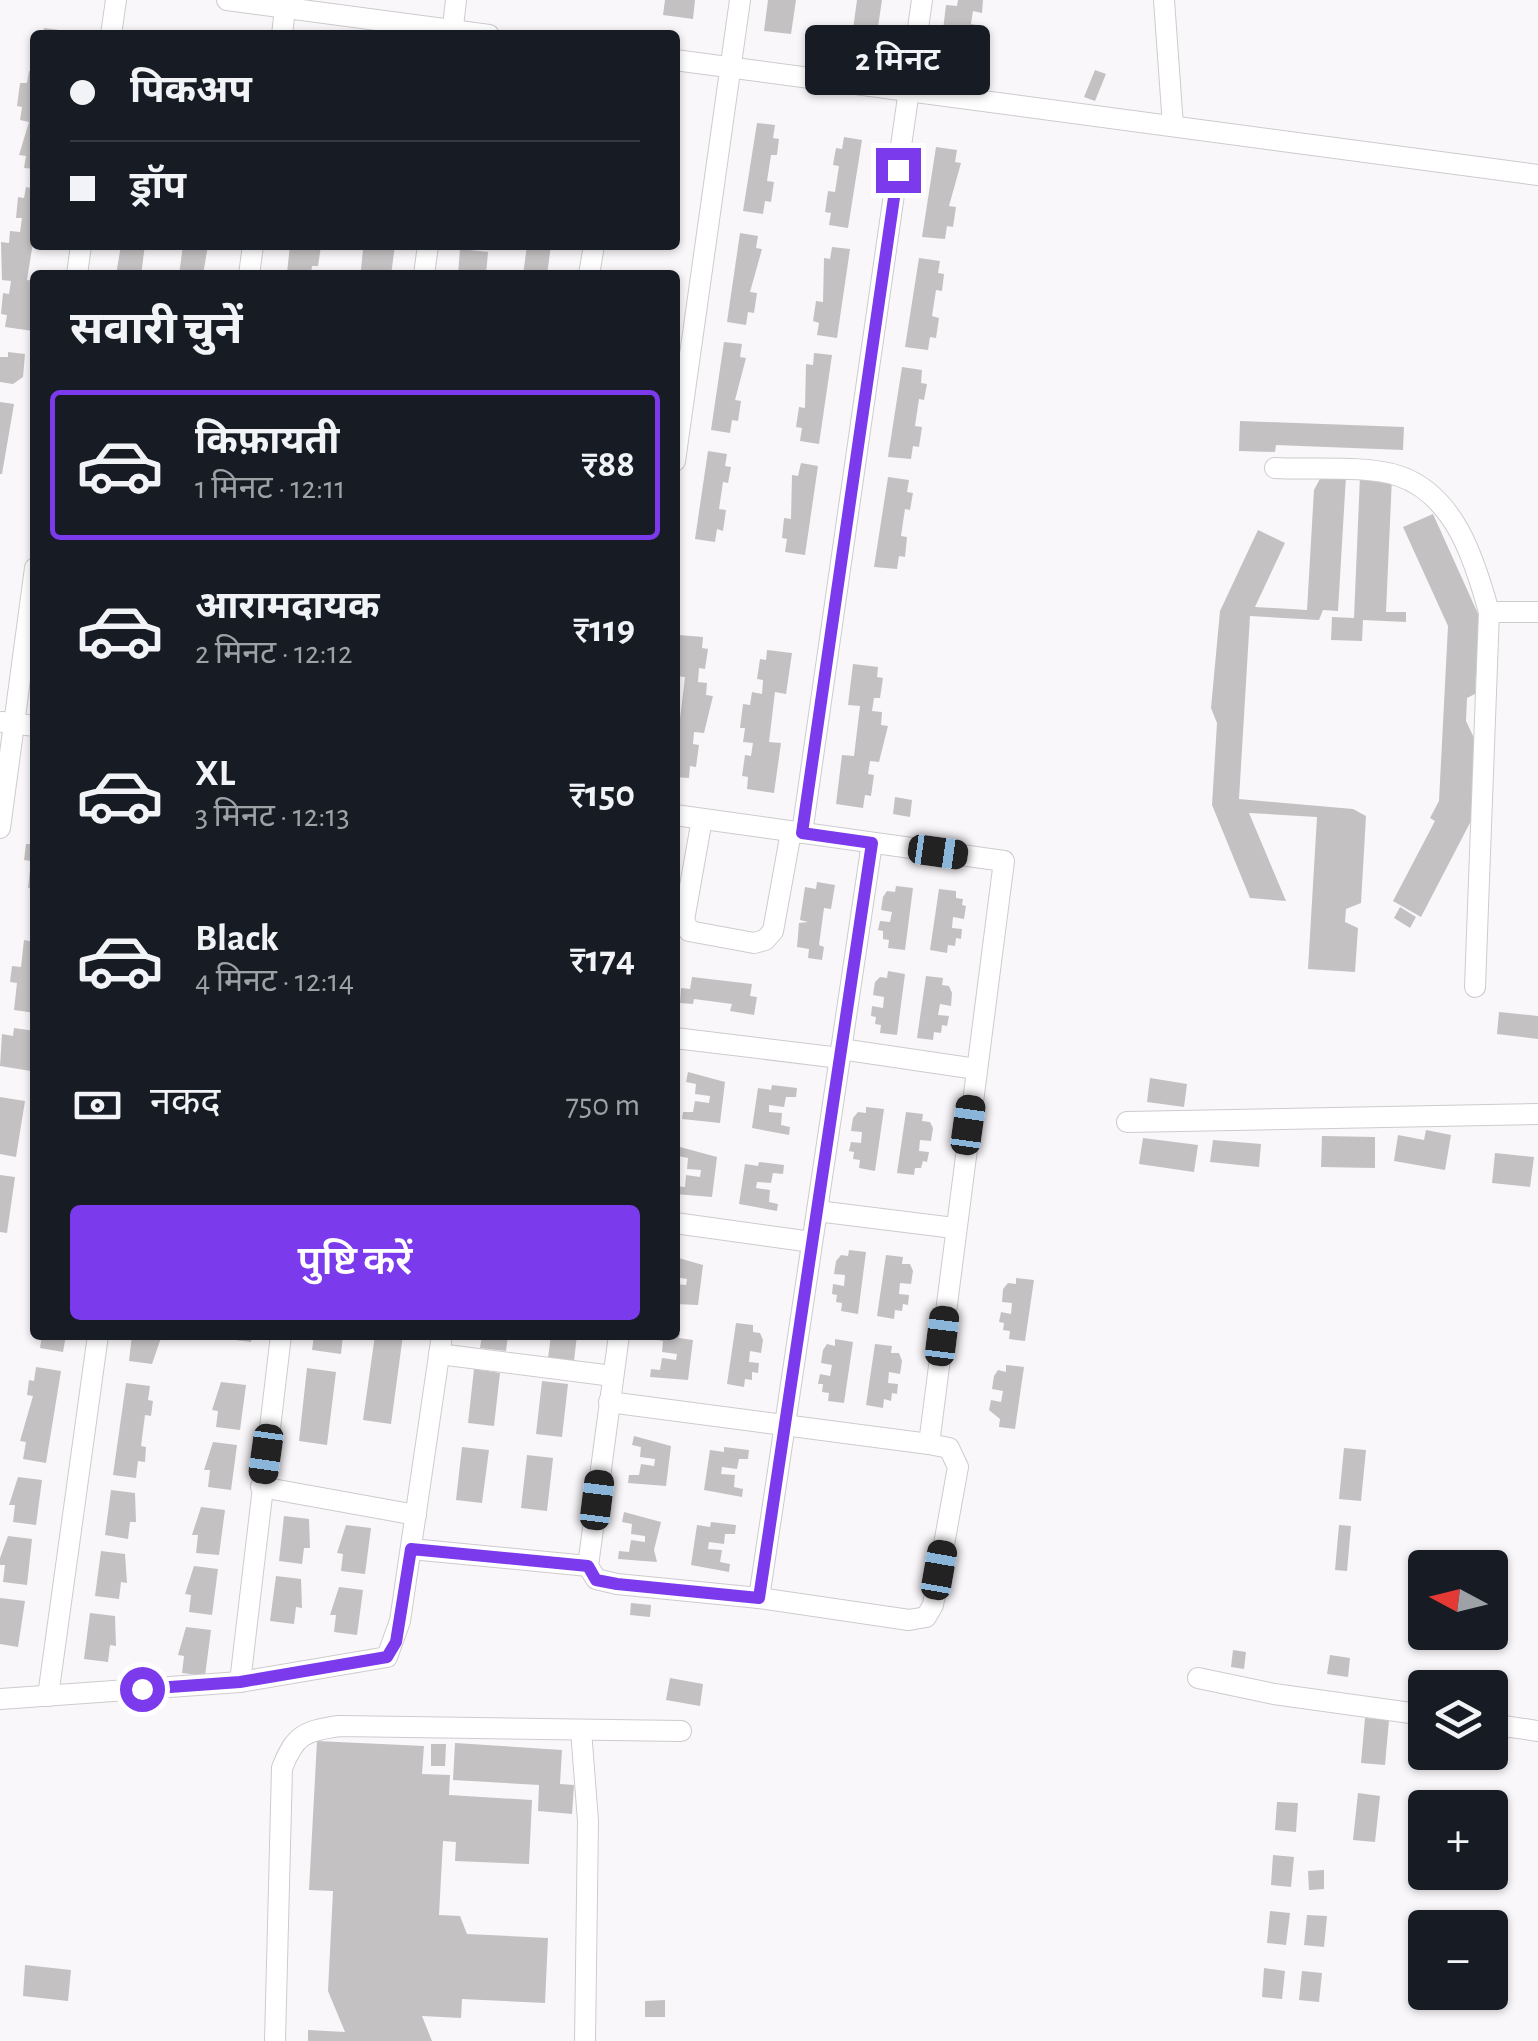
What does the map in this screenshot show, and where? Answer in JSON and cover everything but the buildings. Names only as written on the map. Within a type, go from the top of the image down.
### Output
[{"type":"street","points":[[112,30],[116,0]]},
{"type":"street","points":[[227,0],[286,4],[440,30]]},
{"type":"street","points":[[452,30],[456,0]]},
{"type":"street","points":[[680,427],[740,0]]},
{"type":"street","points":[[702,819],[684,920],[689,932],[766,940],[773,930],[796,832],[922,0]]},
{"type":"street","points":[[1164,0],[1173,126]]},
{"type":"street","points":[[283,30],[286,4]]},
{"type":"street","points":[[680,61],[1538,176]]},
{"type":"street","points":[[1275,468],[1396,474],[1421,487],[1445,508],[1476,562],[1489,612],[1475,987]]},
{"type":"street","points":[[0,828],[6,722],[30,595]]},
{"type":"street","points":[[1489,612],[1538,612]]},
{"type":"street","points":[[680,817],[1004,861],[929,1444]]},
{"type":"street","points":[[759,1598],[872,843]]},
{"type":"street","points":[[680,1038],[976,1068]]},
{"type":"street","points":[[1128,1122],[1538,1114]]},
{"type":"street","points":[[817,1211],[954,1228]]},
{"type":"street","points":[[680,1224],[812,1242]]},
{"type":"street","points":[[48,1696],[97,1340]]},
{"type":"street","points":[[240,1682],[281,1340]]},
{"type":"street","points":[[610,1402],[949,1448],[958,1467],[933,1605],[926,1617],[909,1620],[596,1580],[588,1566],[618,1340]]},
{"type":"street","points":[[0,1700],[240,1682],[387,1657],[396,1642],[441,1345],[613,1376]]},
{"type":"street","points":[[261,1487],[416,1515]]},
{"type":"street","points":[[411,1549],[588,1566]]},
{"type":"street","points":[[1198,1678],[1274,1694],[1408,1713]]},
{"type":"street","points":[[275,2041],[282,1768],[292,1742],[313,1730],[339,1726],[681,1731]]},
{"type":"street","points":[[1508,1727],[1538,1731]]},
{"type":"street","points":[[580,1730],[588,1822],[585,2041]]},
{"type":"route","points":[[142,1689],[240,1682],[387,1657],[396,1642],[411,1549],[588,1566],[596,1580],[617,1584],[759,1598],[872,843],[802,833],[898,170]]}]
